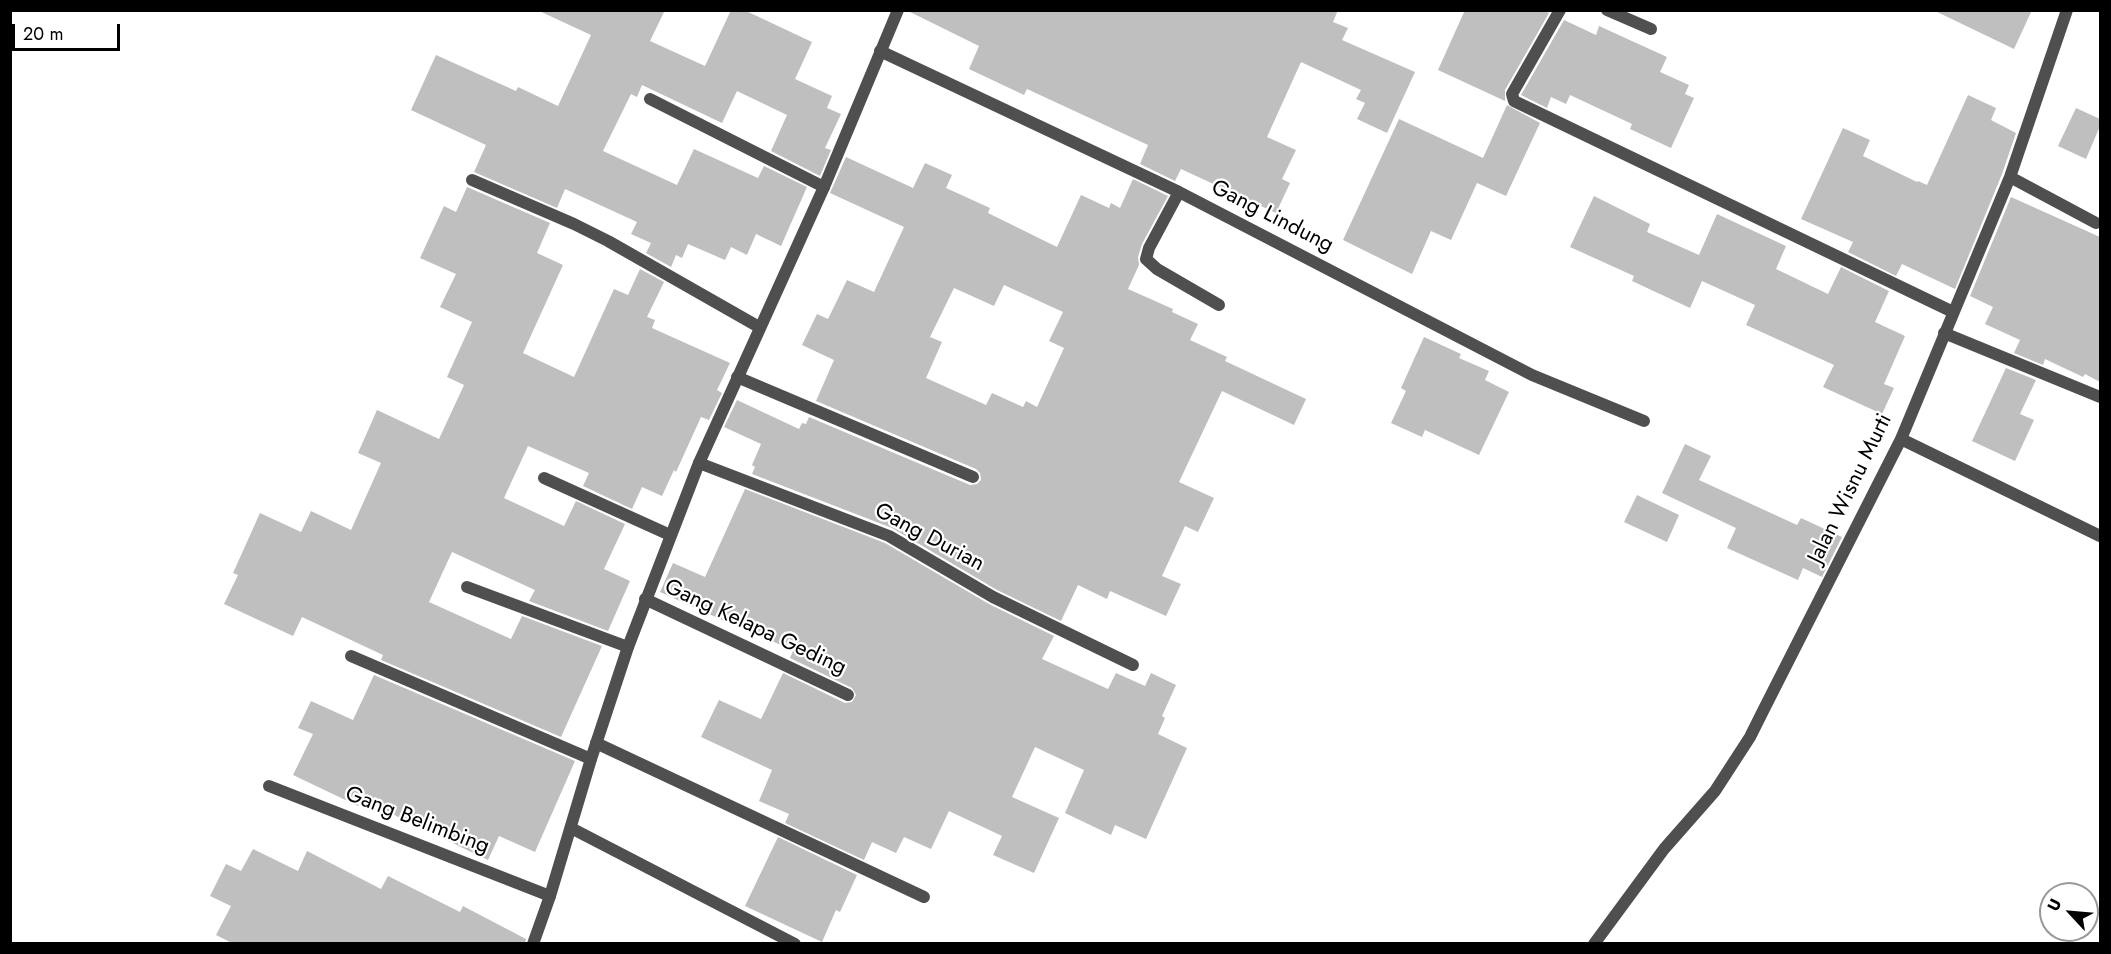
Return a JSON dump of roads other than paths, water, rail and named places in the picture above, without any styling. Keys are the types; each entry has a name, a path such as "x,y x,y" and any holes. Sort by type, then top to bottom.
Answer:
{"street":[{"path":"533,944 628,647 670,535 759,327 824,187 898,10"},
{"path":"1560,10 1512,94 1514,101 1953,312"},
{"path":"1607,10 1651,29"},
{"name":"Jalan Wisnu Murti","path":"1594,944 1664,849 1714,791 1750,737 1901,439 2010,177 2067,10"},
{"name":"Gang Lindung","path":"880,51 1179,192 1532,375 1644,421"},
{"path":"650,99 824,187"},
{"path":"2010,177 2096,223"},
{"path":"472,180 608,241 759,327"},
{"path":"1179,192 1146,257 1149,264 1219,305"},
{"path":"1944,333 2100,397"},
{"path":"737,377 973,477"},
{"path":"1901,439 2100,536"},
{"name":"Gang Durian","path":"699,463 889,536 993,597 1133,665"},
{"path":"544,478 670,535"},
{"path":"467,587 628,647"},
{"name":"Gang Kelapa Geding","path":"645,599 848,696"},
{"path":"351,656 591,759"},
{"path":"596,743 924,897"},
{"name":"Gang Belimbing","path":"269,786 550,896"},
{"path":"571,828 795,944"}]}
